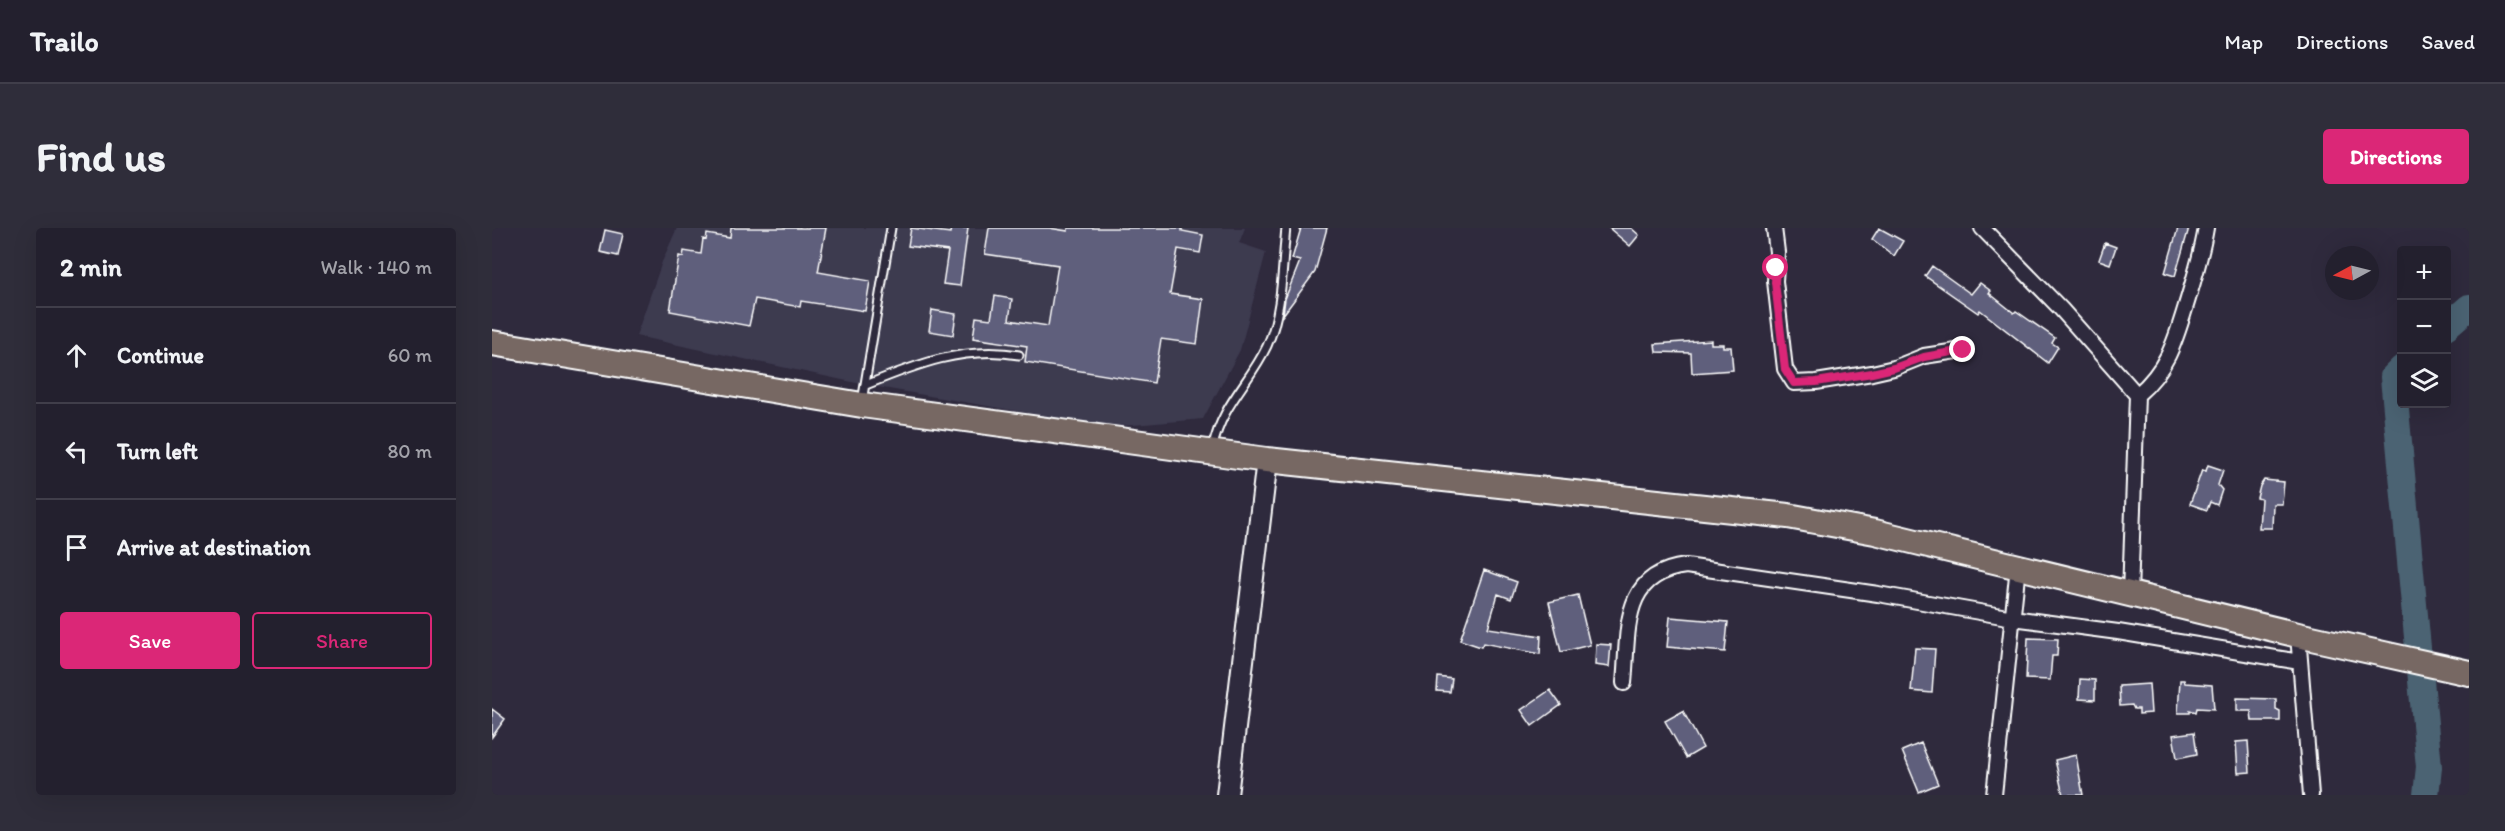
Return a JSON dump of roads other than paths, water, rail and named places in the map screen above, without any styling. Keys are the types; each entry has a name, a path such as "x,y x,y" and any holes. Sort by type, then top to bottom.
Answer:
{"highway":[{"path":"492,343 864,395 1211,453 1788,516 1875,532 2298,635 2459,671"}],"main road":[{"path":"1227,795 1267,460"}],"street":[{"path":"1774,228 1777,252 1775,282 1785,369 1794,383 1816,382 1872,373 1924,357 1963,350"},
{"path":"1982,228 2061,309 2137,395 2130,594"},
{"path":"2137,395 2151,383 2173,348 2202,252 2206,228"},
{"path":"1624,683 1632,605 1641,586 1651,576 1670,568 1686,566 1878,594 2013,618 2118,632 2300,662"},
{"path":"1994,795 2018,566"},
{"path":"2298,635 2311,795"}],"lane":[{"path":"864,395 891,228"},
{"path":"1211,453 1216,428 1267,346 1277,309 1286,228"},
{"path":"864,395 900,371 954,355 990,351 1019,355"}],"waterway":[{"path":"2451,323 2469,307"},
{"path":"2397,373 2393,377 2429,767 2426,795"}]}
